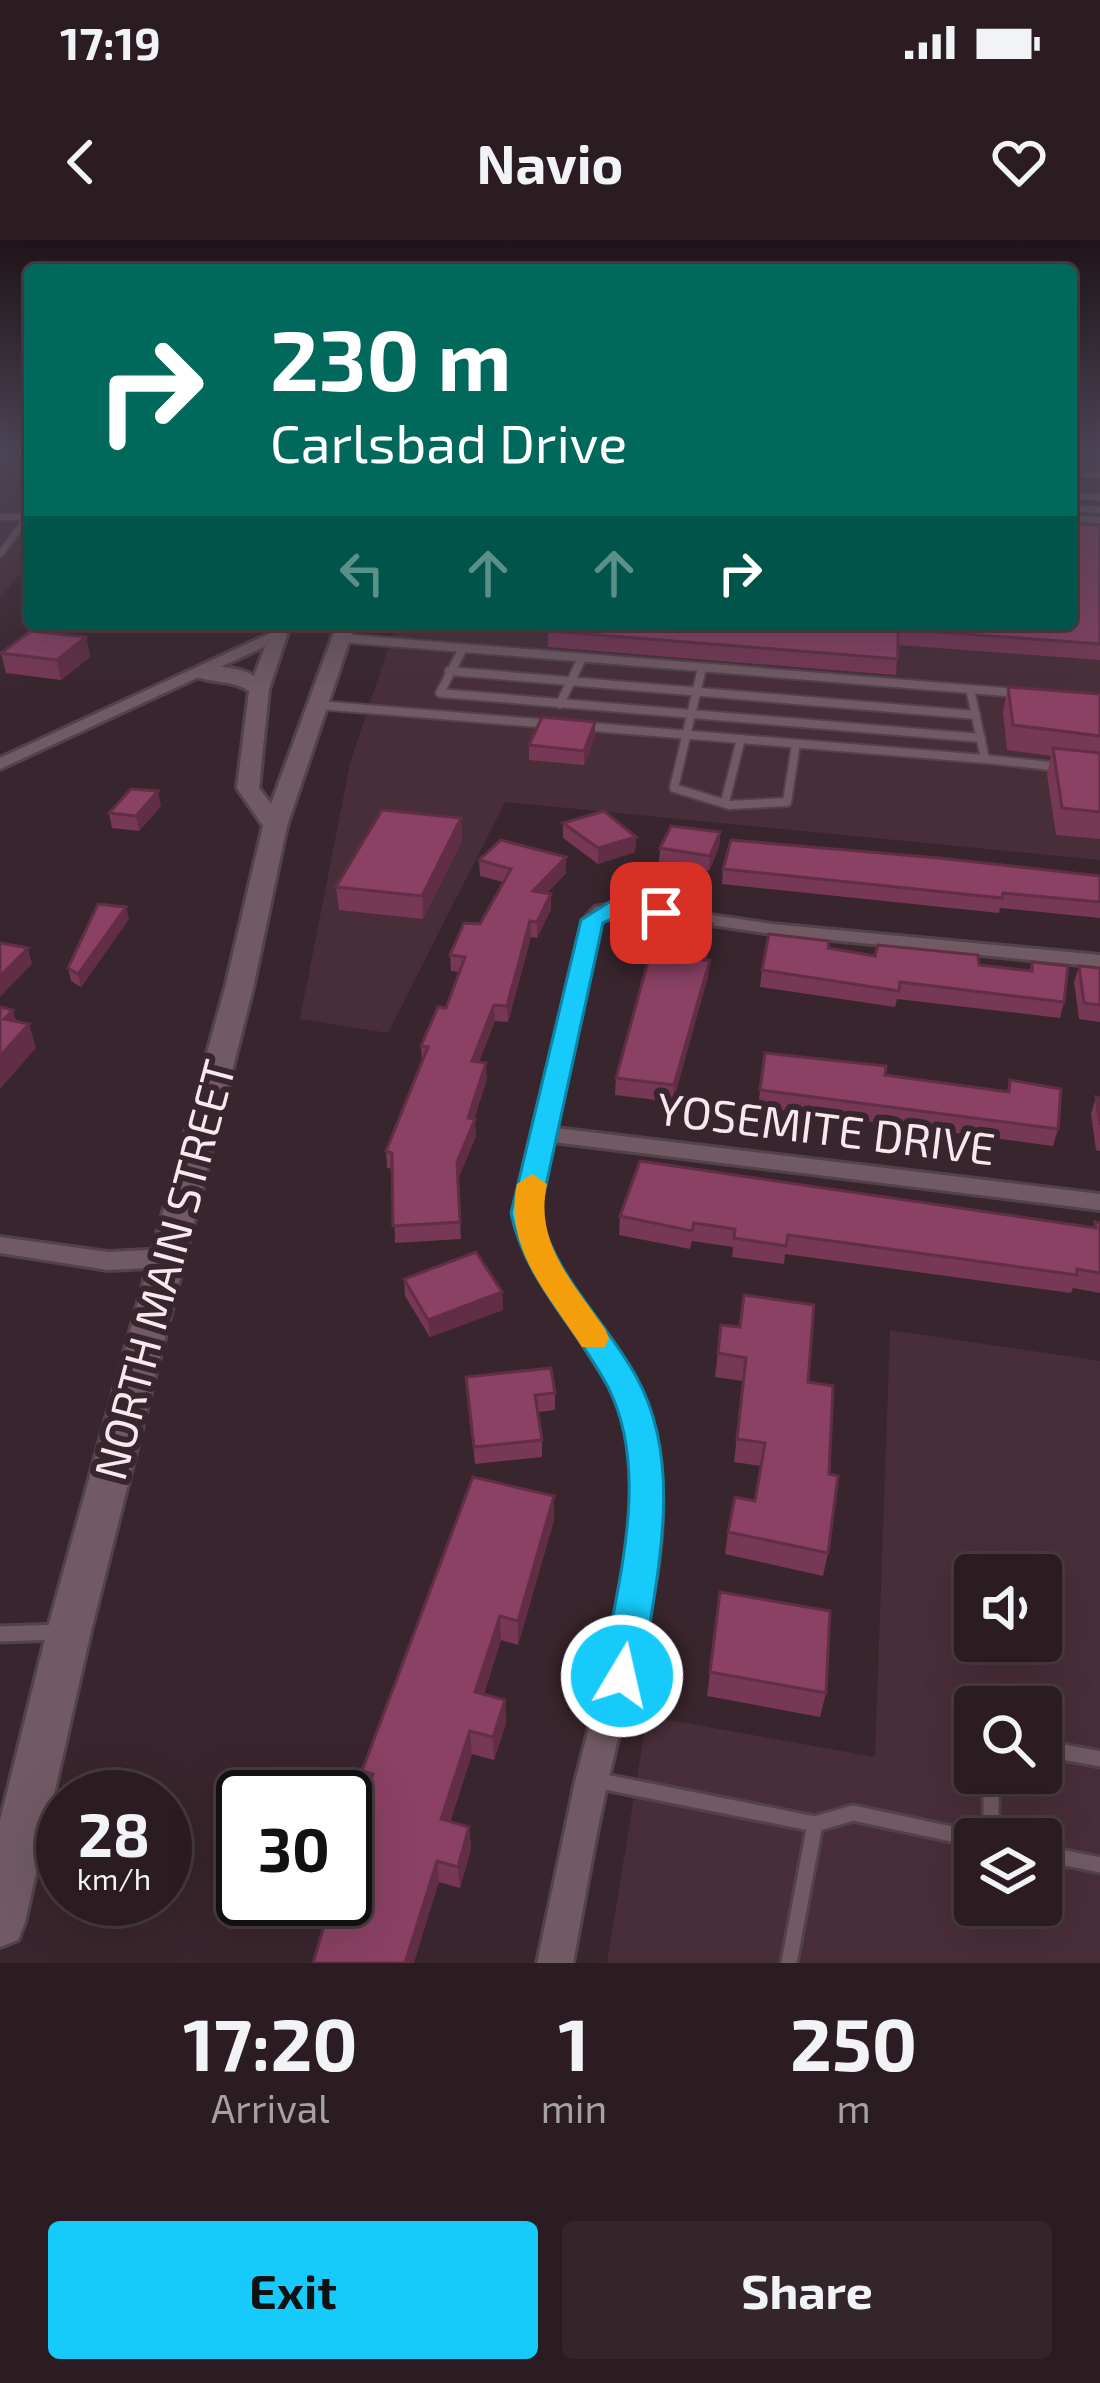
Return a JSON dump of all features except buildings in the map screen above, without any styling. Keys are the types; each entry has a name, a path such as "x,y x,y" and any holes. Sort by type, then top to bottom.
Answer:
{"main road":[{"path":"275,826 248,788 260,689 284,630"},
{"name":"NORTH MAIN STREET","path":"0,1922 12,1824 169,1258 275,826 343,631"},
{"path":"200,673 238,675 260,689"}],"street":[{"path":"0,764 284,630"},
{"path":"555,1963 592,1779 622,1676 646,1510 641,1430 623,1384 532,1245 526,1213 592,920 611,908 1100,961"},
{"name":"YOSEMITE DRIVE","path":"543,1134 1100,1202"},
{"path":"0,1245 108,1261 169,1258"}],"lane":[{"path":"343,631 463,648 1032,694"},
{"path":"463,648 440,693 980,738"},
{"path":"560,704 582,658"},
{"path":"702,668 674,788 686,797 725,802 787,802 796,744"},
{"path":"449,671 976,715"},
{"path":"970,689 985,759"},
{"path":"314,705 1077,768"},
{"path":"725,802 741,739"},
{"path":"0,1634 69,1631"},
{"path":"1062,1752 1100,1759"},
{"path":"592,1779 815,1824 853,1814 954,1835"},
{"path":"789,1963 815,1824"},
{"path":"1062,1857 1100,1865"}],"shaded area":[{"path":"0,530 24,530 24,569 0,598"},
{"path":"1077,530 1100,530 1100,860 505,802 388,1033 300,1019 350,763 394,630 1077,630"},
{"path":"890,1330 1100,1361 1100,1963 607,1963 647,1716 875,1757"}],"slow traffic":[{"path":"532,1184 526,1213 532,1245 593,1338"}],"route":[{"path":"622,1676 646,1510 641,1430 623,1384 532,1245 526,1213 592,920 611,908 661,913"}]}
